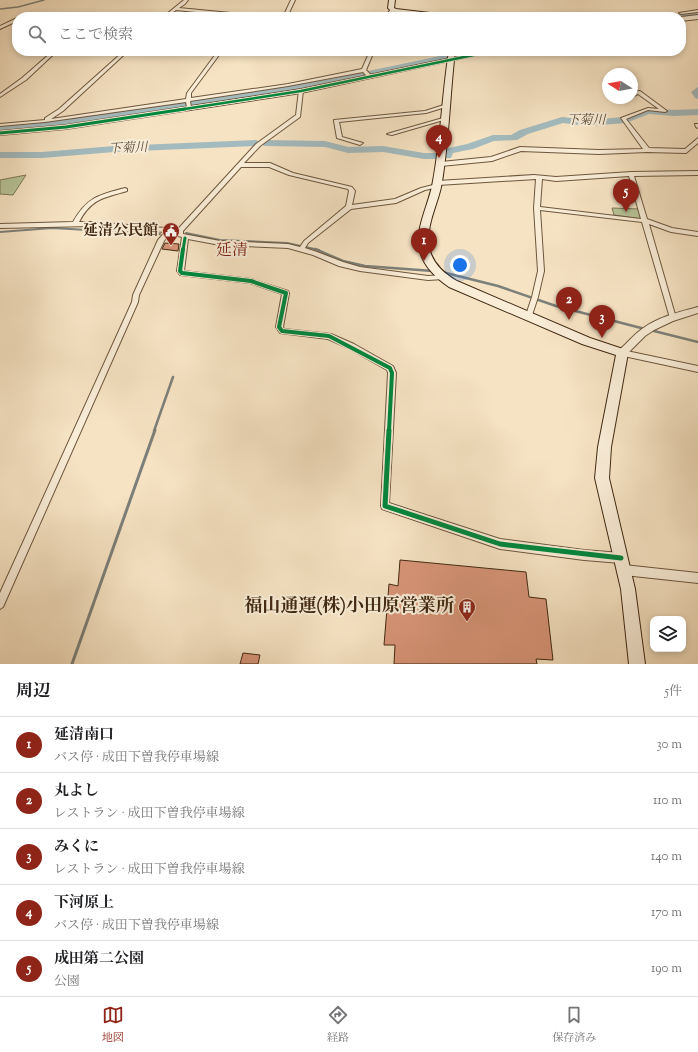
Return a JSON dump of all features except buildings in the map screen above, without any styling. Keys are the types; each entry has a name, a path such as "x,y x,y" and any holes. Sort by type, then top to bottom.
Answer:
{"main road":[{"path":"392,0 392,10 408,12"},
{"path":"451,56 441,164 423,246 429,262 434,269 442,277 454,284 586,341 622,353 619,380 602,459 602,478 623,564 633,622 637,664"}],"street":[{"path":"171,12 186,0"},
{"path":"287,12 293,0"},
{"path":"174,9 208,12"},
{"path":"686,15 698,11"},
{"path":"686,18 698,17"},
{"path":"1,28 12,22"},
{"path":"0,96 24,79 49,56"},
{"path":"45,121 60,110 120,56"},
{"path":"189,107 189,93 202,73 216,56"},
{"path":"365,71 370,56"},
{"path":"0,133 66,127 301,91 371,77 447,56"},
{"path":"0,125 45,121 188,100 294,84 365,71"},
{"path":"365,71 371,77"},
{"path":"301,91 298,116 258,145 206,201 183,234 180,271 182,273 251,281 286,293 278,327 282,331 329,336 351,346 390,368 392,373 385,506 500,544 584,555 698,578"},
{"path":"638,92 665,111 648,109 623,118 647,150"},
{"path":"360,143 340,138 336,121 426,112 447,105"},
{"path":"390,134 446,119"},
{"path":"441,164 492,159 520,149 598,152 647,150 686,151 698,140"},
{"path":"240,165 276,167 291,174 350,188 352,191 349,207"},
{"path":"303,247 349,207 396,201 418,191 437,185 539,177 556,179 631,174 698,173"},
{"path":"631,174 646,221 673,318"},
{"path":"529,316 535,299 541,271 537,208 539,177"},
{"path":"75,224 81,212 89,202 125,190"},
{"path":"537,208 646,221 671,230 698,234"},
{"path":"0,226 75,224 169,231 220,243 303,247 341,264 360,269 428,278 442,277"},
{"path":"0,604 135,302 136,295 161,240 169,231"},
{"path":"622,353 629,349 647,330 673,318 698,310"},
{"path":"622,353 698,369"}],"green space":[{"path":"26,175 13,195 0,194 0,180"},
{"path":"612,208 639,209 642,219 614,215"}],"waterway":[{"path":"0,9 18,7 44,0"},
{"path":"686,16 698,14"},
{"path":"0,129 34,127 330,82 452,56"},
{"name":"下菊川","path":"698,90 696,92 698,96"},
{"name":"下菊川","path":"626,120 648,111 674,113 698,112"},
{"name":"下菊川","path":"527,131 562,120 588,123 622,120"},
{"name":"下菊川","path":"447,156 448,151 469,147 493,138 513,138 524,132"},
{"name":"下菊川","path":"0,155 42,155 114,149 256,143"},
{"name":"下菊川","path":"265,143 325,144 348,150 383,149 424,156 436,156"},
{"path":"0,232 52,228 160,234"},
{"path":"186,233 220,240 287,243 316,249"},
{"path":"316,249 343,261 365,266 433,271"},
{"path":"442,272 498,286 556,306 645,329"},
{"path":"650,330 698,342"},
{"path":"154,431 173,377"},
{"path":"72,664 155,430"}],"cycle path":[{"path":"0,133 66,127 301,91 469,56"},
{"path":"185,238 180,271 182,273 251,281 286,293 279,327 282,331 329,336 351,346 390,368 392,373 385,506 500,544 584,555 621,558"}],"place":[{"name":"下河原上","path":"439,158"},
{"name":"成田第二公園","path":"626,212"},
{"name":"延清公民館","path":"171,246"},
{"name":"延清南口","path":"424,261"},
{"name":"丸よし","path":"569,320"},
{"name":"みくに","path":"602,338"},
{"name":"福山通運(株)小田原営業所","path":"467,622"}],"district":[{"name":"延清","path":"232,251"}]}
